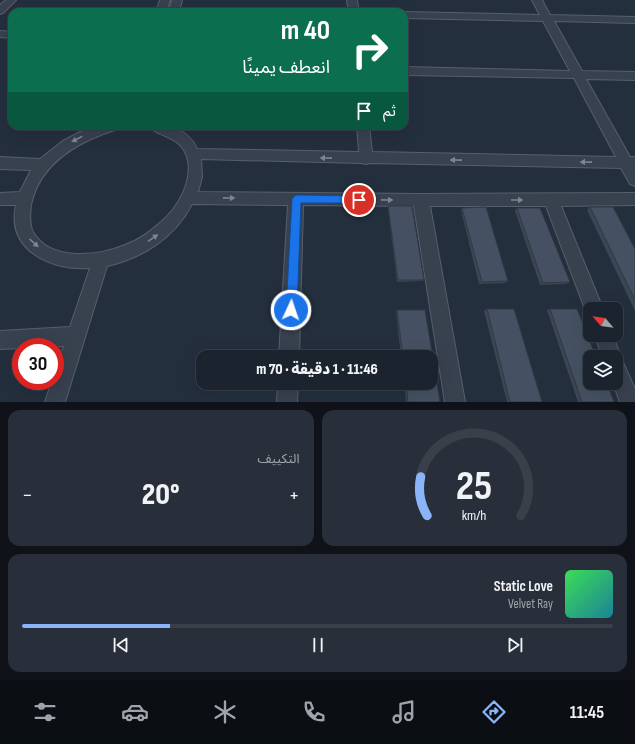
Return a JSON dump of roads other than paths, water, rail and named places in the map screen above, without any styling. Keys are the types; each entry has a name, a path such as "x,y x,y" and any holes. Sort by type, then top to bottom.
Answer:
{"street":[{"path":"0,11 11,0"},
{"path":"537,0 630,163 635,180"},
{"path":"408,15 635,20"},
{"path":"408,71 635,76"},
{"path":"102,130 79,138 60,150 43,165 31,181 24,198 22,220 29,239 46,254 71,262 101,260 130,252 156,237 176,218 190,198 197,174 193,154 181,138 167,130"},
{"path":"363,130 366,159"},
{"path":"193,154 366,159 630,163"},
{"path":"0,163 43,165"},
{"path":"0,199 24,198"},
{"path":"190,198 421,200 635,199"},
{"path":"289,350 296,199"},
{"path":"421,200 455,402"},
{"path":"551,200 591,302"},
{"path":"55,402 101,260"},
{"path":"0,340 76,336"},
{"path":"623,384 630,402"},
{"path":"287,402 288,390"}]}
